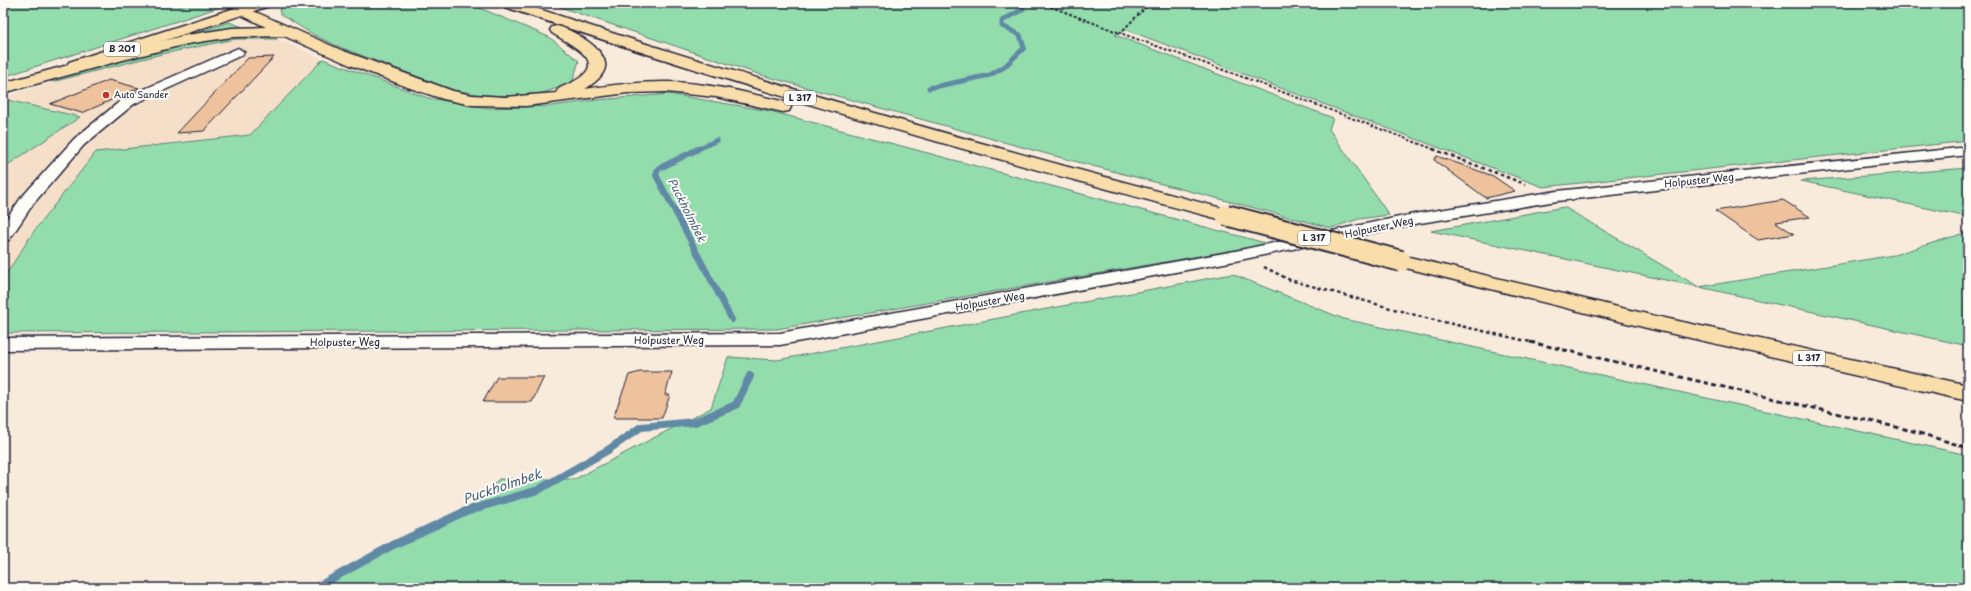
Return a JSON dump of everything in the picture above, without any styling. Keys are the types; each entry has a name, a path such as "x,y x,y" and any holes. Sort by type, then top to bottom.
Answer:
{"main road":[{"name":"B 201","path":"3,88 264,3"},
{"path":"510,4 587,48 596,58 598,67 595,75 565,92 521,102"},
{"name":"L 317","path":"510,4 687,64 913,131 1226,215 1651,322 1968,394"},
{"path":"242,10 360,64 438,93 483,101 521,102 649,86 674,87 716,92 862,126 913,131"},
{"path":"3,88 122,55 202,36 256,30 292,34"}],"street":[{"path":"3,236 27,201 79,142 129,101 238,52"},
{"name":"Holpuster Weg","path":"3,344 780,339 1228,258 1414,219 1557,196 1968,151"}],"path":[{"path":"1041,3 1240,76 1557,196"},
{"path":"1120,33 1150,3"},
{"path":"1261,266 1290,280 1426,318 1913,431 1968,448"}],"shaded area":[{"path":"235,39 277,39 323,59 250,135 96,152 34,231 3,279 3,168 80,117 3,98 52,82 162,54"}],"green space":[{"path":"3,3 233,3 3,77"},
{"path":"287,3 468,3 549,37 579,61 572,83 543,93 512,96 482,95 453,90 337,46 314,35 281,15 279,10"},
{"path":"548,3 1968,3 1968,141 1543,187 1127,30 1115,35 1333,118 1329,129 1389,215 1359,219 1331,228 1047,154 761,75"},
{"path":"229,22 246,28 186,36"},
{"path":"255,34 277,39 235,39 162,54 52,82 50,78 195,40"},
{"path":"323,59 428,98 489,108 551,106 596,100 669,94 770,111 1269,244 777,329 3,333 3,279 34,231 96,152 250,135"},
{"path":"3,99 80,117 3,168"},
{"path":"1968,168 1968,217 1801,181"},
{"path":"1564,207 1699,287 1431,231"},
{"path":"1968,232 1968,346 1699,287 1894,255"},
{"path":"1232,274 1344,319 1968,455 1968,588 315,588 393,545 466,511 499,479 575,479 711,408 728,357 777,360"}],"building":[{"path":"274,57 204,131 177,133 248,58"},
{"path":"109,80 139,88 82,113 50,104"},
{"path":"1437,156 1493,176 1515,191 1486,198 1434,160"},
{"path":"1783,200 1810,217 1776,222 1794,234 1758,240 1715,211"},
{"path":"640,372 672,372 665,395 670,395 662,418 613,418 629,375"},
{"path":"497,377 544,377 532,402 483,402"}],"waterway":[{"name":"Puckholmbek","path":"929,88 990,75 1004,67 1024,48 1020,35 1002,26 1002,21 1023,9"},
{"name":"Puckholmbek","path":"696,150 717,140"},
{"name":"Puckholmbek","path":"696,150 658,169 656,175 732,320"},
{"name":"Puckholmbek","path":"315,588 393,545 466,511 538,490 608,450 641,427 695,422 736,405 750,376"}],"place":[{"name":"Auto Sander","path":"106,95"}]}
